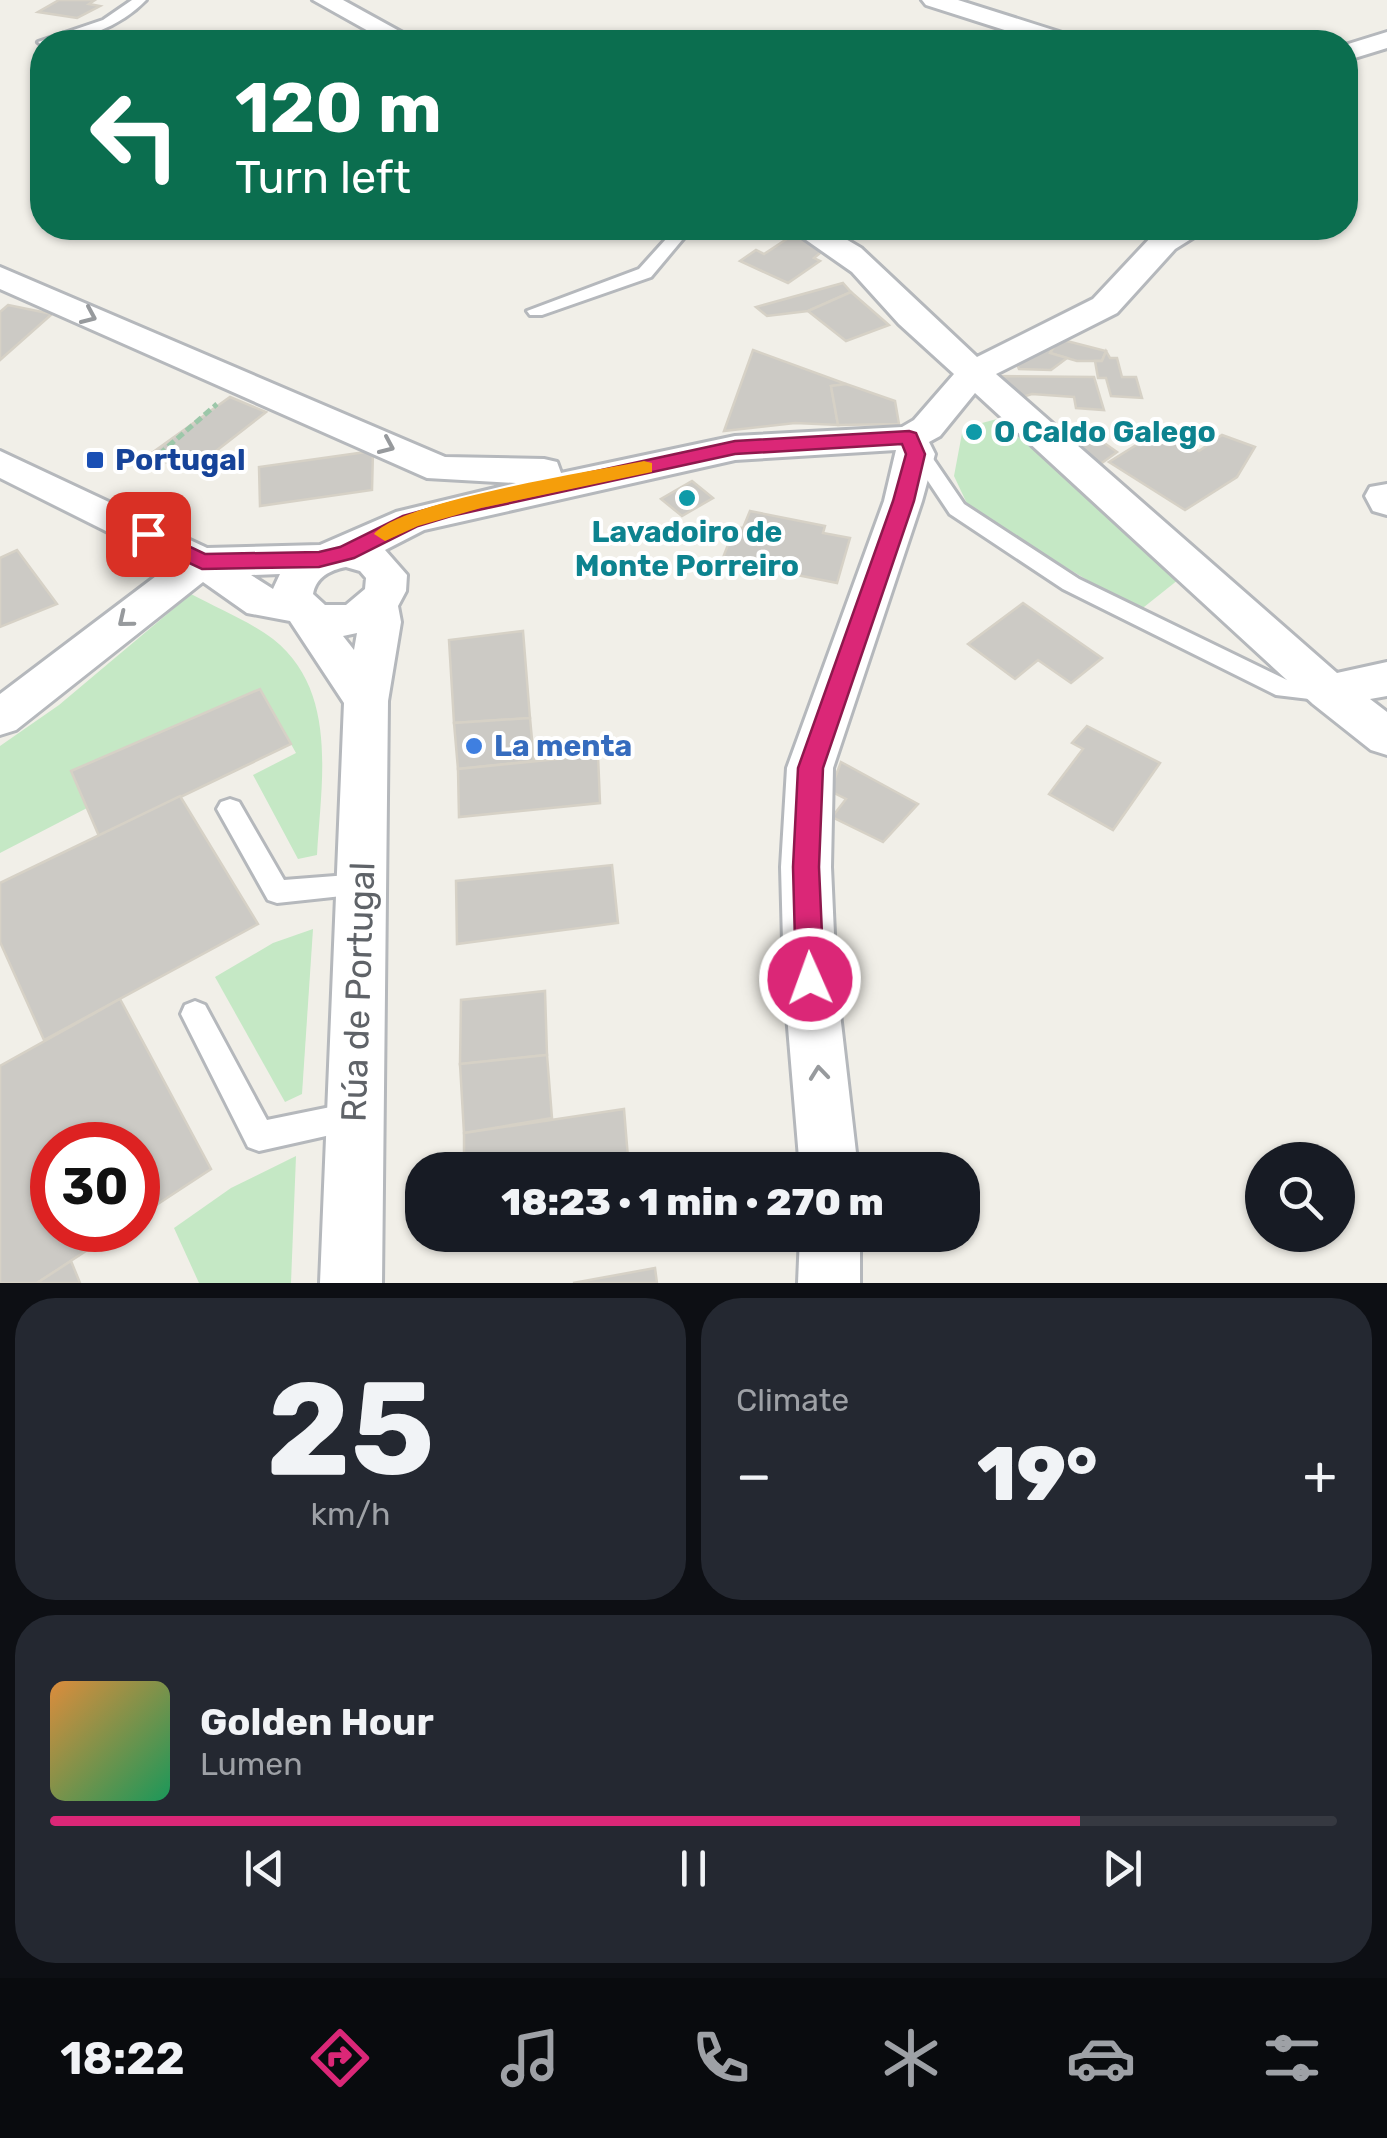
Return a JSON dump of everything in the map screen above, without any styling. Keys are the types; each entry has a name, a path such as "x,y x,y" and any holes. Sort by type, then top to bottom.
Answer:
{"street":[{"path":"326,0 383,30"},
{"path":"934,0 1028,30"},
{"path":"1358,49 1387,40"},
{"path":"831,240 884,281 911,317 1329,692 1387,736"},
{"path":"366,700 307,613 292,599 299,574 410,521 450,510 735,448 909,438 927,428 974,372 1105,306 1167,240"},
{"path":"0,277 440,469 580,472 598,479"},
{"path":"827,1152 810,979 806,867 810,768 903,501 916,454 909,438"},
{"path":"0,462 202,562 262,602 345,621 383,593 450,510"},
{"path":"0,718 202,562 368,556 383,565 383,593"},
{"name":"Rúa de Portugal","path":"350,1283 366,700 383,593"},
{"path":"1329,692 1387,679"},
{"path":"829,1283 830,1252"}],"lane":[{"path":"92,30 114,20 140,0"},
{"path":"536,311 645,273 674,240"},
{"path":"909,438 957,509 1071,584 1284,689 1329,692"},
{"path":"230,809 277,892 361,884"},
{"path":"195,1014 259,1136 355,1116"}],"path":[{"path":"141,470 224,398 237,380"}],"green space":[{"path":"997,419 1188,572 1139,611 970,510 954,476 963,428"},
{"path":"191,594 273,639 294,660 308,684 321,739 317,855 298,859 253,775 296,753 260,689 72,771 87,808 0,853 0,746 59,705"},
{"path":"313,929 302,1094 285,1102 215,977 273,943"},
{"path":"296,1156 291,1283 199,1283 174,1228 231,1188"}],"building":[{"path":"59,0 95,0 89,4 100,6 77,18 38,12"},
{"path":"785,240 804,240 825,249 814,258 820,261 788,283 740,261 756,250 764,254"},
{"path":"843,283 851,292 808,311 767,316 756,307"},
{"path":"851,292 889,325 846,341 808,311"},
{"path":"8,305 52,314 0,360 0,312"},
{"path":"1059,339 1106,351 1102,361 1077,361 1050,353"},
{"path":"1054,345 1050,353 1067,358 1051,370 1019,369 1015,360"},
{"path":"753,350 846,384 831,386 838,425 795,423 724,431"},
{"path":"1106,351 1110,358 1117,358 1122,377 1136,377 1142,398 1111,396 1106,378 1098,378 1095,361 1102,361"},
{"path":"996,376 1094,377 1104,410 1076,408 1074,397 1032,394 1016,399"},
{"path":"846,384 895,401 899,424 838,425 831,386"},
{"path":"230,397 266,412 189,472 149,455"},
{"path":"1162,429 1199,451 1222,435 1255,447 1237,477 1185,510 1109,462"},
{"path":"1097,438 1117,452 1095,468 1072,451"},
{"path":"373,451 372,490 260,506 259,467"},
{"name":"Lavadoiro de Monte Porreiro","path":"692,481 713,498 682,516 661,499"},
{"path":"750,511 825,526 823,533 850,538 837,583 722,560 735,527 743,528"},
{"path":"17,550 57,604 0,627 0,558"},
{"path":"1023,603 1102,658 1071,683 1038,660 1015,679 968,644"},
{"path":"523,631 530,718 454,723 449,640"},
{"path":"260,689 291,744 99,836 71,771"},
{"path":"530,718 534,761 458,769 454,723"},
{"path":"1087,726 1160,763 1113,830 1049,794 1083,749 1072,743"},
{"path":"598,755 600,803 459,817 458,769"},
{"path":"841,762 918,804 883,842 832,817 846,799 830,791"},
{"path":"180,796 258,924 44,1040 0,942 0,883"},
{"path":"612,865 618,923 457,944 456,881"},
{"path":"545,991 547,1055 460,1064 461,1000"},
{"path":"120,999 211,1169 160,1203 160,1122 30,1122 30,1252 84,1252 37,1283 0,1283 0,1066"},
{"path":"547,1055 552,1118 464,1133 460,1064"},
{"path":"624,1109 628,1152 464,1152 464,1133"},
{"path":"71,1261 80,1283 37,1283"},
{"path":"655,1268 657,1283 573,1283"}],"slow traffic":[{"path":"385,534 410,521 481,502 644,468"}],"place":[{"name":"O Caldo Galego","path":"974,432"},
{"name":"Portugal","path":"95,460"},
{"name":"Lavadoiro de Monte Porreiro","path":"687,498"},
{"name":"La menta","path":"474,746"}],"route":[{"path":"148,534 202,562 319,560 346,553 410,521 657,464 735,448 792,442 909,438 916,454 903,501 810,768 806,867 810,979"}]}
